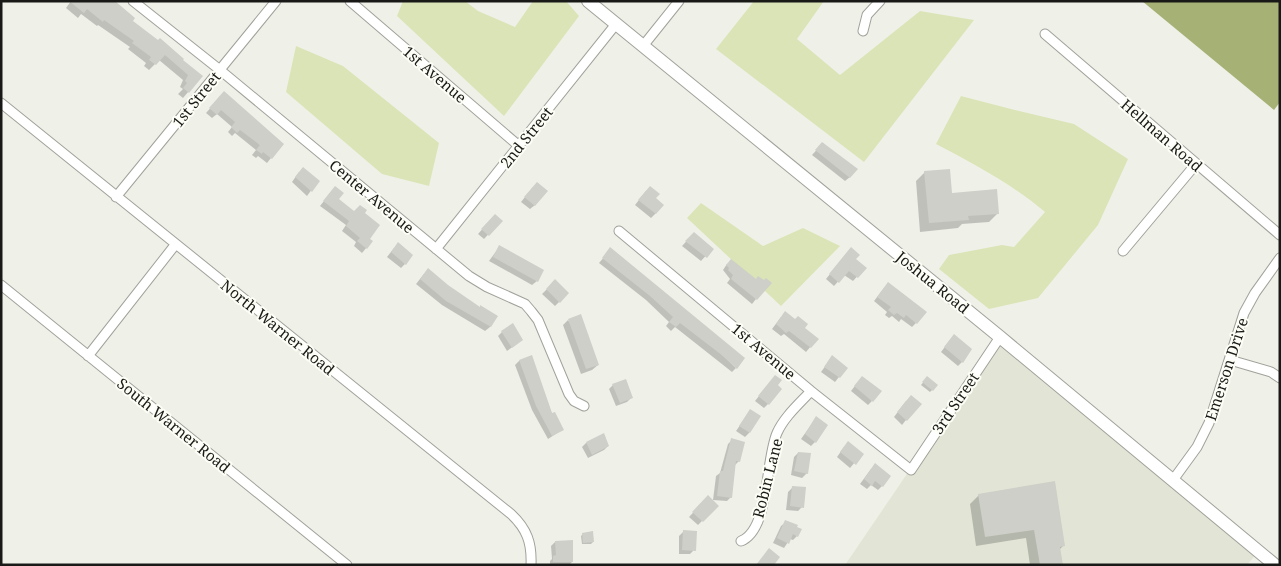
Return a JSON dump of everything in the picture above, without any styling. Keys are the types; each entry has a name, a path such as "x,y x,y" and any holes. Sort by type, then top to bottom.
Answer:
{"main road":[{"name":"Joshua Road","path":"588,1 1000,336 1276,565"}],"street":[{"name":"Center Avenue","path":"133,1 478,282 525,304 538,320 569,394 574,401 584,406"},
{"name":"1st Street","path":"116,197 276,1"},
{"name":"1st Avenue","path":"350,1 519,146"},
{"path":"643,46 679,1"},
{"path":"863,31 867,16 880,1"},
{"name":"2nd Street","path":"436,249 616,24"},
{"name":"Hellman Road","path":"1045,34 1280,235"},
{"name":"North Warner Road","path":"1,103 519,522 523,526 529,542 531,565"},
{"path":"1123,252 1196,164"},
{"name":"1st Avenue","path":"619,231 911,470"},
{"path":"88,356 175,245"},
{"name":"Emerson Drive","path":"1173,480 1204,436 1244,313 1255,293 1280,258"},
{"name":"South Warner Road","path":"1,285 347,565"},
{"name":"3rd Street","path":"911,470 1000,336"},
{"path":"1230,360 1271,372 1280,378"},
{"name":"Robin Lane","path":"741,541 752,533 759,515 766,491 770,455 776,435 781,426 811,390"}],"shaded area":[{"path":"403,1 465,1 478,11 515,27 533,1 566,1 579,16 504,116 397,16"},
{"path":"754,1 824,1 797,39 840,75 920,11 974,20 864,162 716,49"},
{"path":"1142,1 1280,1 1280,102 1274,110"},
{"path":"296,46 343,66 439,143 429,186 382,174 286,92"},
{"path":"961,96 1074,124 1128,159 1098,225 1038,298 989,309 939,269 949,255 1002,245 1014,247 1045,212 1006,183 936,144"},
{"path":"701,203 763,246 803,228 840,246 781,306 687,218"},
{"path":"1000,337 1259,551 1247,565 845,565"}],"building":[{"path":"69,1 115,1 135,18 133,21 158,40 160,38 203,76 189,93 183,88 187,83 185,81 188,75 165,55 156,65 149,60 151,57 132,43 134,41 104,20 103,22 87,9 84,13"},
{"path":"224,91 284,144 272,159 263,152 262,154 256,150 260,145 240,130 237,133 231,127 235,122 221,110 217,115 209,108"},
{"path":"822,142 858,169 850,178 815,150"},
{"path":"303,167 320,181 312,192 295,177"},
{"path":"950,169 952,193 997,189 999,214 968,216 969,220 929,223 924,171"},
{"path":"537,182 548,191 535,206 524,197"},
{"path":"335,186 344,193 339,199 354,211 360,205 367,210 365,213 380,225 370,239 373,241 367,249 357,241 360,238 346,226 349,221 323,201"},
{"path":"650,186 660,194 656,198 664,205 656,214 638,200"},
{"path":"495,214 503,221 489,236 481,229"},
{"path":"694,232 714,249 707,258 685,241"},
{"path":"398,242 413,255 406,265 391,252"},
{"path":"499,245 544,270 538,282 493,257"},
{"path":"610,247 745,358 737,369 680,323 676,327 669,322 673,317 602,258"},
{"path":"851,247 860,255 856,259 867,268 858,278 849,271 839,283 829,274"},
{"path":"731,259 756,279 758,276 764,280 766,278 772,283 757,300 731,279 733,275 726,265"},
{"path":"428,268 448,285 480,307 480,305 498,316 491,327 446,301 420,279"},
{"path":"555,279 569,293 560,303 546,289"},
{"path":"888,282 927,312 917,324 906,315 904,318 897,313 894,315 888,310 891,307 877,297"},
{"path":"785,311 795,319 798,316 808,324 805,328 819,339 811,348 789,331 786,333 776,324"},
{"path":"581,314 599,365 586,369 568,319"},
{"path":"513,323 523,340 512,348 501,331"},
{"path":"954,334 972,349 963,363 944,347"},
{"path":"532,355 552,413 555,412 564,430 552,436 536,406 519,360"},
{"path":"832,355 848,368 840,378 824,367"},
{"path":"775,375 782,380 778,385 782,389 769,405 758,396"},
{"path":"862,376 882,391 873,402 854,386"},
{"path":"927,376 938,385 933,391 922,382"},
{"path":"626,379 633,398 620,403 612,384"},
{"path":"911,395 922,404 907,421 897,412"},
{"path":"750,409 761,416 750,433 739,426"},
{"path":"816,416 828,425 816,443 805,434"},
{"path":"604,433 609,446 592,455 586,442"},
{"path":"731,438 745,442 740,462 736,461 732,498 717,496 720,471 723,471"},
{"path":"848,441 864,454 856,465 840,452"},
{"path":"798,452 811,453 808,474 794,471"},
{"path":"875,463 891,476 883,487 875,481 872,486 864,479"},
{"path":"1055,481 1065,546 1060,547 1063,565 1040,565 1034,530 985,537 978,494"},
{"path":"792,486 806,487 804,508 790,506"},
{"path":"708,495 719,506 703,522 692,512"},
{"path":"785,520 798,525 797,527 802,529 798,537 793,534 789,544 777,538"},
{"path":"683,530 697,531 696,551 682,550"},
{"path":"593,531 594,542 583,543 582,533"},
{"path":"573,540 573,562 553,562 553,556 556,555 555,541"},
{"path":"769,548 780,557 774,565 756,565"}]}
